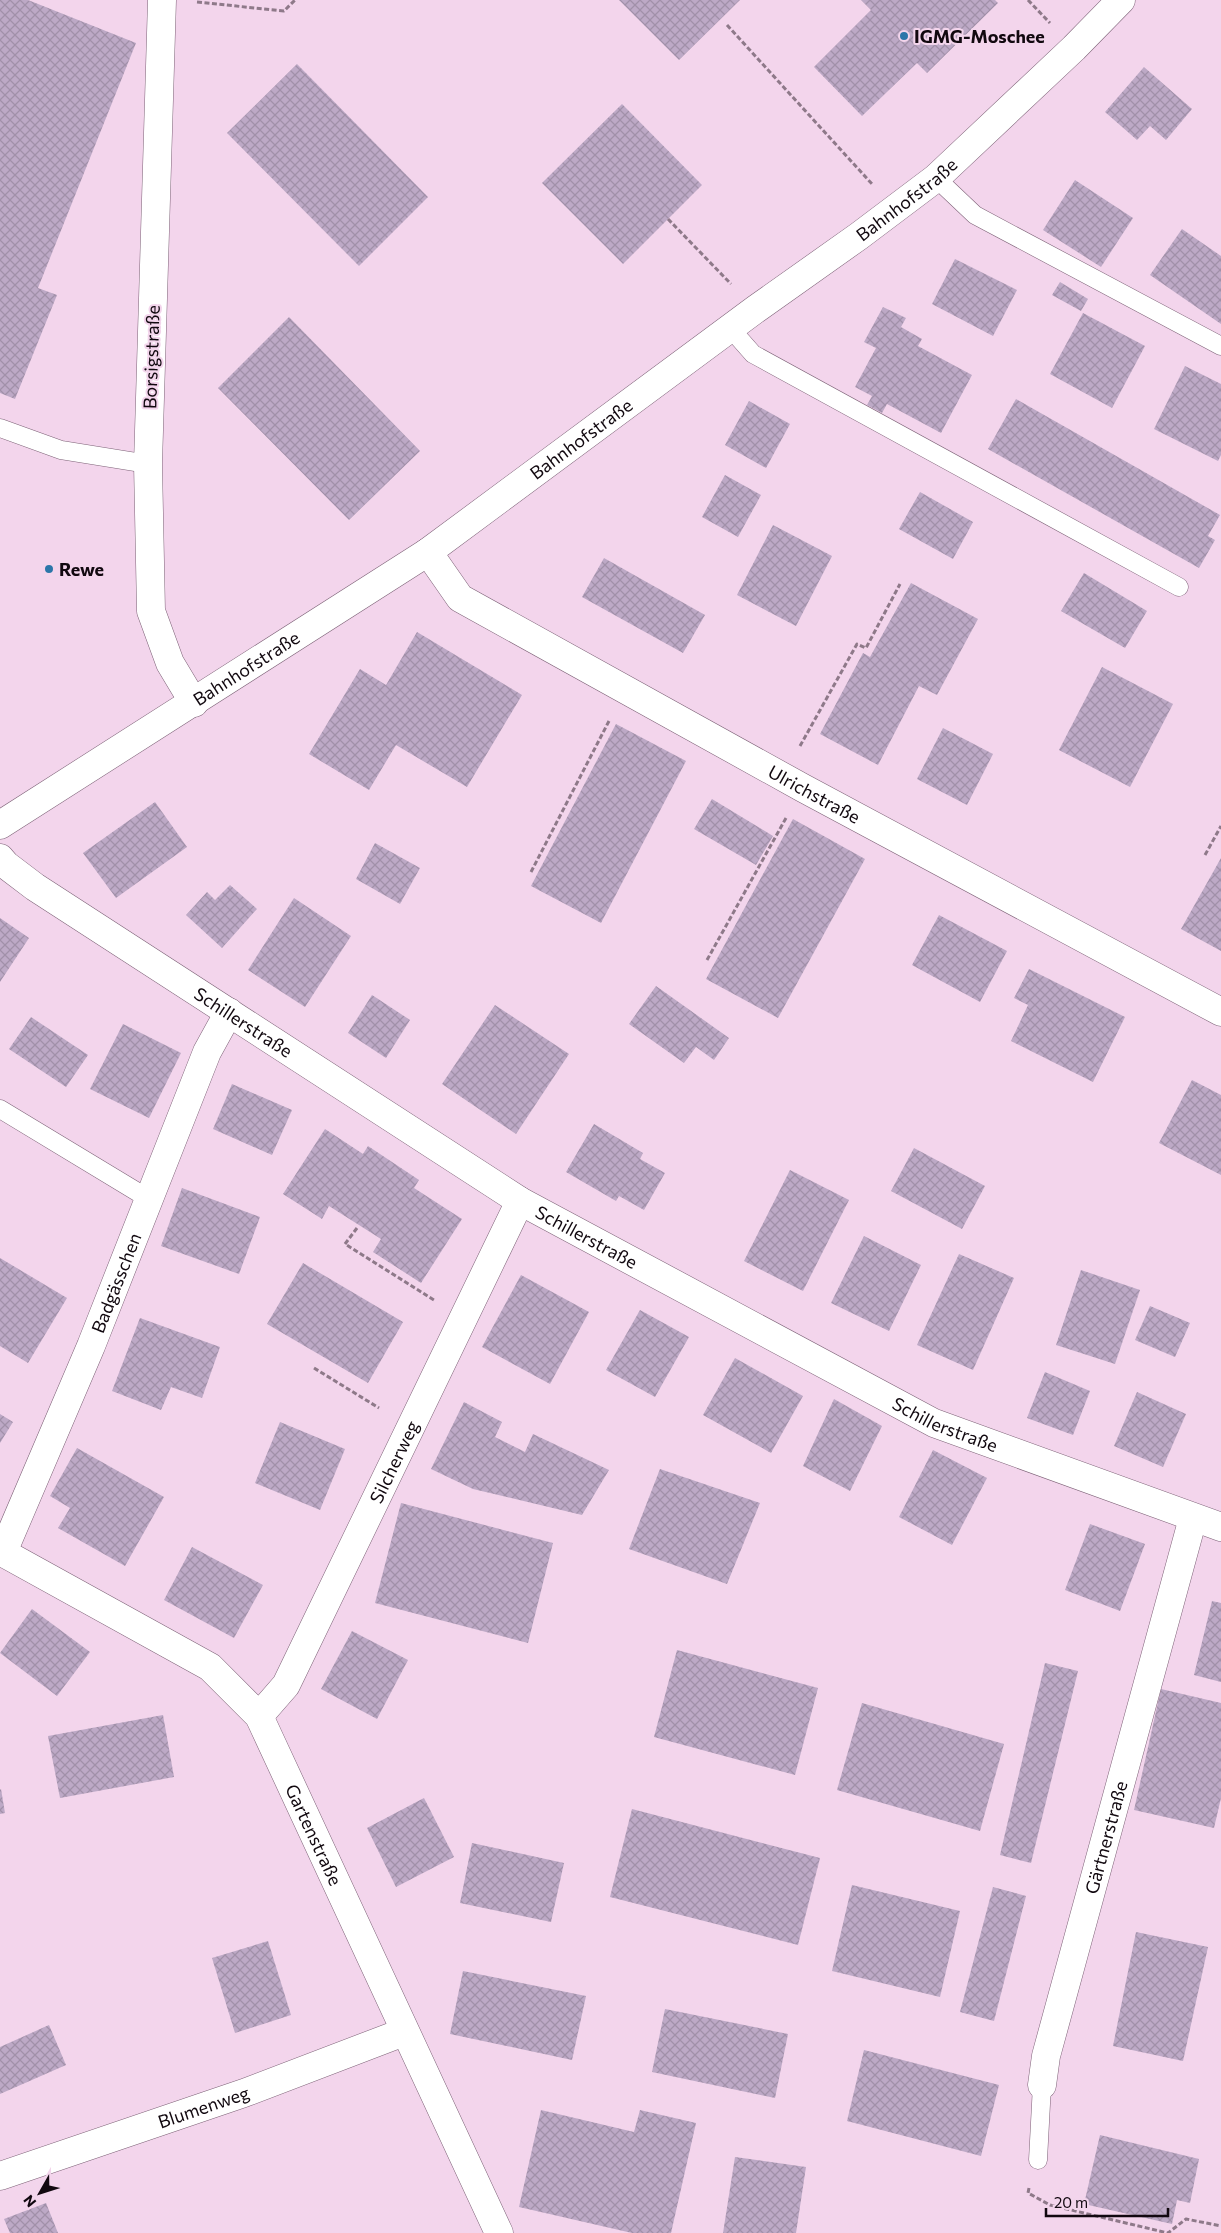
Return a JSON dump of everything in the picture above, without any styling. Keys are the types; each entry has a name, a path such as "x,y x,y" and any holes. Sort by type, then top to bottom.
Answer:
{"street":[{"name":"Borsigstraße","path":"175,0 148,464 151,611 170,663 194,703"},
{"name":"Bahnhofstraße","path":"0,824 194,703 428,552 756,309 895,209 936,178 1074,48 1120,0"},
{"name":"Ulrichstraße","path":"428,552 460,598 793,782 1221,1012"},
{"name":"Schillerstraße","path":"0,858 6,865 35,887 520,1201 934,1423 1221,1527"},
{"name":"Badgässchen","path":"2,1552 91,1346 206,1052 229,1012"},
{"name":"Silcherweg","path":"258,1716 286,1685 520,1201"},
{"name":"Gärtnerstraße","path":"1042,2085 1046,2056 1193,1518"},
{"name":"Gartenstraße","path":"2,1552 210,1667 258,1716 499,2233"},
{"name":"Blumenweg","path":"0,2176 244,2093 404,2032"}],"lane":[{"path":"936,178 975,215 1221,346"},
{"path":"731,329 753,354 1179,587"},
{"path":"0,428 61,450 148,464"},
{"path":"0,1109 149,1199"},
{"name":"Gärtnerstraße","path":"1038,2160 1042,2085"}],"path":[{"path":"175,0 284,10 295,0"},
{"path":"727,25 895,209"},
{"path":"668,219 756,309"},
{"path":"708,960 857,644 866,648 900,584"},
{"path":"531,872 626,689"},
{"path":"1205,855 1221,826"},
{"path":"357,1228 345,1244 464,1318"},
{"path":"314,1368 411,1428"},
{"path":"1038,2160 1028,2193 1050,2205 1168,2233 1186,2219 1221,2226"}],"building":[{"path":"0,0 28,0 136,43 38,288 57,295 15,399 0,393"},
{"path":"619,0 740,0 679,60"},
{"name":"IGMG-Moschee","path":"861,0 995,0 998,3 927,73 917,63 862,116 814,67 871,10"},
{"path":"297,64 428,197 359,266 227,133"},
{"path":"1144,67 1192,109 1166,140 1150,126 1137,140 1105,112"},
{"path":"622,104 702,185 623,264 542,183"},
{"path":"1075,180 1133,218 1101,267 1043,230"},
{"path":"1182,229 1221,256 1221,324 1150,275"},
{"path":"955,259 1017,290 993,336 932,304"},
{"path":"1060,282 1088,299 1081,311 1052,295"},
{"path":"883,307 906,318 901,327 922,339 918,346 972,375 941,433 887,404 882,413 867,405 872,396 855,387 876,348 864,342"},
{"path":"1083,313 1145,346 1112,408 1050,374"},
{"path":"289,317 420,451 349,520 218,388"},
{"path":"1185,366 1221,384 1221,455 1218,461 1154,429"},
{"path":"1016,399 1220,515 1208,536 1215,540 1199,568 988,449"},
{"path":"749,401 790,424 766,468 725,445"},
{"path":"725,475 761,495 738,537 702,517"},
{"path":"920,492 973,522 953,559 899,529"},
{"path":"773,525 832,556 796,626 737,595"},
{"path":"604,558 705,615 683,653 582,597"},
{"path":"1084,573 1147,611 1125,648 1061,611"},
{"path":"911,583 978,619 937,695 919,686 878,765 820,734 863,653 870,657"},
{"path":"417,632 522,695 467,787 396,745 369,790 309,754 360,669 386,685"},
{"path":"1102,667 1173,704 1130,787 1059,750"},
{"path":"616,724 686,761 601,923 531,886"},
{"path":"943,728 993,754 967,805 917,779"},
{"path":"712,799 773,836 756,865 694,829"},
{"path":"155,802 187,847 116,898 83,853"},
{"path":"793,819 865,859 778,1018 706,979"},
{"path":"375,843 420,868 400,904 356,879"},
{"path":"1221,858 1221,951 1181,929"},
{"path":"230,885 257,909 222,948 186,915 207,892 215,900"},
{"path":"294,898 351,936 305,1007 248,970"},
{"path":"939,915 1007,951 980,1002 912,965"},
{"path":"0,918 29,938 0,982"},
{"path":"1029,969 1125,1017 1093,1082 1011,1041 1028,1005 1014,998"},
{"path":"656,986 729,1038 714,1060 696,1047 684,1063 629,1024"},
{"path":"372,995 410,1020 386,1058 348,1033"},
{"path":"495,1005 569,1054 516,1134 442,1084"},
{"path":"31,1017 88,1055 66,1087 9,1049"},
{"path":"123,1024 181,1053 149,1118 90,1089"},
{"path":"1192,1080 1221,1095 1221,1175 1159,1143"},
{"path":"232,1084 292,1110 272,1155 213,1129"},
{"path":"594,1124 643,1153 640,1159 665,1173 644,1210 619,1196 616,1201 566,1172"},
{"path":"325,1129 363,1154 368,1146 419,1180 414,1188 462,1219 421,1283 373,1252 381,1239 329,1206 322,1219 283,1194"},
{"path":"914,1148 985,1186 962,1229 891,1191"},
{"path":"790,1170 849,1200 803,1291 744,1261"},
{"path":"182,1188 260,1217 239,1274 161,1246"},
{"path":"864,1236 921,1265 889,1331 831,1303"},
{"path":"959,1254 1014,1278 973,1370 917,1345"},
{"path":"0,1258 67,1298 28,1363 0,1346"},
{"path":"303,1263 403,1322 368,1383 267,1324"},
{"path":"1081,1270 1140,1290 1115,1364 1056,1345"},
{"path":"521,1275 589,1312 550,1384 482,1347"},
{"path":"1150,1306 1190,1323 1175,1357 1135,1340"},
{"path":"640,1310 689,1337 655,1397 606,1370"},
{"path":"140,1318 220,1347 202,1398 171,1387 161,1410 112,1391"},
{"path":"735,1358 803,1396 771,1453 703,1415"},
{"path":"1045,1372 1090,1391 1073,1435 1027,1418"},
{"path":"1137,1392 1186,1414 1163,1467 1114,1446"},
{"path":"834,1399 882,1426 850,1491 803,1466"},
{"path":"464,1402 502,1422 495,1437 525,1452 533,1434 609,1470 582,1515 473,1489 431,1469"},
{"path":"0,1414 13,1422 0,1443"},
{"path":"280,1422 345,1449 320,1510 255,1483"},
{"path":"77,1448 164,1497 125,1566 58,1528 70,1508 50,1496"},
{"path":"933,1450 987,1478 952,1545 899,1517"},
{"path":"660,1469 760,1503 727,1584 629,1549"},
{"path":"401,1503 553,1543 528,1643 375,1603"},
{"path":"1090,1524 1145,1544 1120,1611 1065,1590"},
{"path":"192,1547 263,1585 234,1638 164,1600"},
{"path":"1212,1601 1221,1603 1221,1682 1194,1675"},
{"path":"32,1609 90,1652 57,1696 0,1653"},
{"path":"352,1631 408,1660 377,1719 321,1689"},
{"path":"677,1650 818,1688 795,1775 654,1737"},
{"path":"1045,1663 1078,1671 1031,1863 1000,1855"},
{"path":"1161,1689 1221,1703 1221,1798 1214,1828 1134,1810"},
{"path":"862,1703 1004,1744 980,1831 837,1790"},
{"path":"163,1715 174,1777 60,1798 48,1736"},
{"path":"0,1790 5,1813 0,1814"},
{"path":"424,1798 454,1857 396,1887 367,1828"},
{"path":"632,1809 820,1858 798,1945 610,1897"},
{"path":"472,1843 564,1863 551,1922 460,1903"},
{"path":"852,1885 960,1911 940,1997 832,1971"},
{"path":"993,1887 1026,1896 994,2021 960,2012"},
{"path":"1136,1932 1208,1947 1183,2061 1113,2046"},
{"path":"268,1941 291,2015 235,2033 212,1958"},
{"path":"463,1971 586,1996 572,2060 450,2034"},
{"path":"665,2009 788,2034 775,2098 652,2072"},
{"path":"49,2025 66,2065 0,2094 0,2047"},
{"path":"864,2050 999,2085 981,2156 847,2121"},
{"path":"541,2110 634,2132 640,2110 696,2123 671,2233 632,2233 519,2207"},
{"path":"1100,2135 1199,2159 1190,2203 1177,2200 1172,2224 1084,2204"},
{"path":"735,2157 806,2167 796,2233 723,2233"},
{"path":"46,2203 58,2233 10,2233 4,2219"}],"place":[{"name":"IGMG-Moschee","path":"904,36"},
{"name":"Rewe","path":"49,569"}]}
